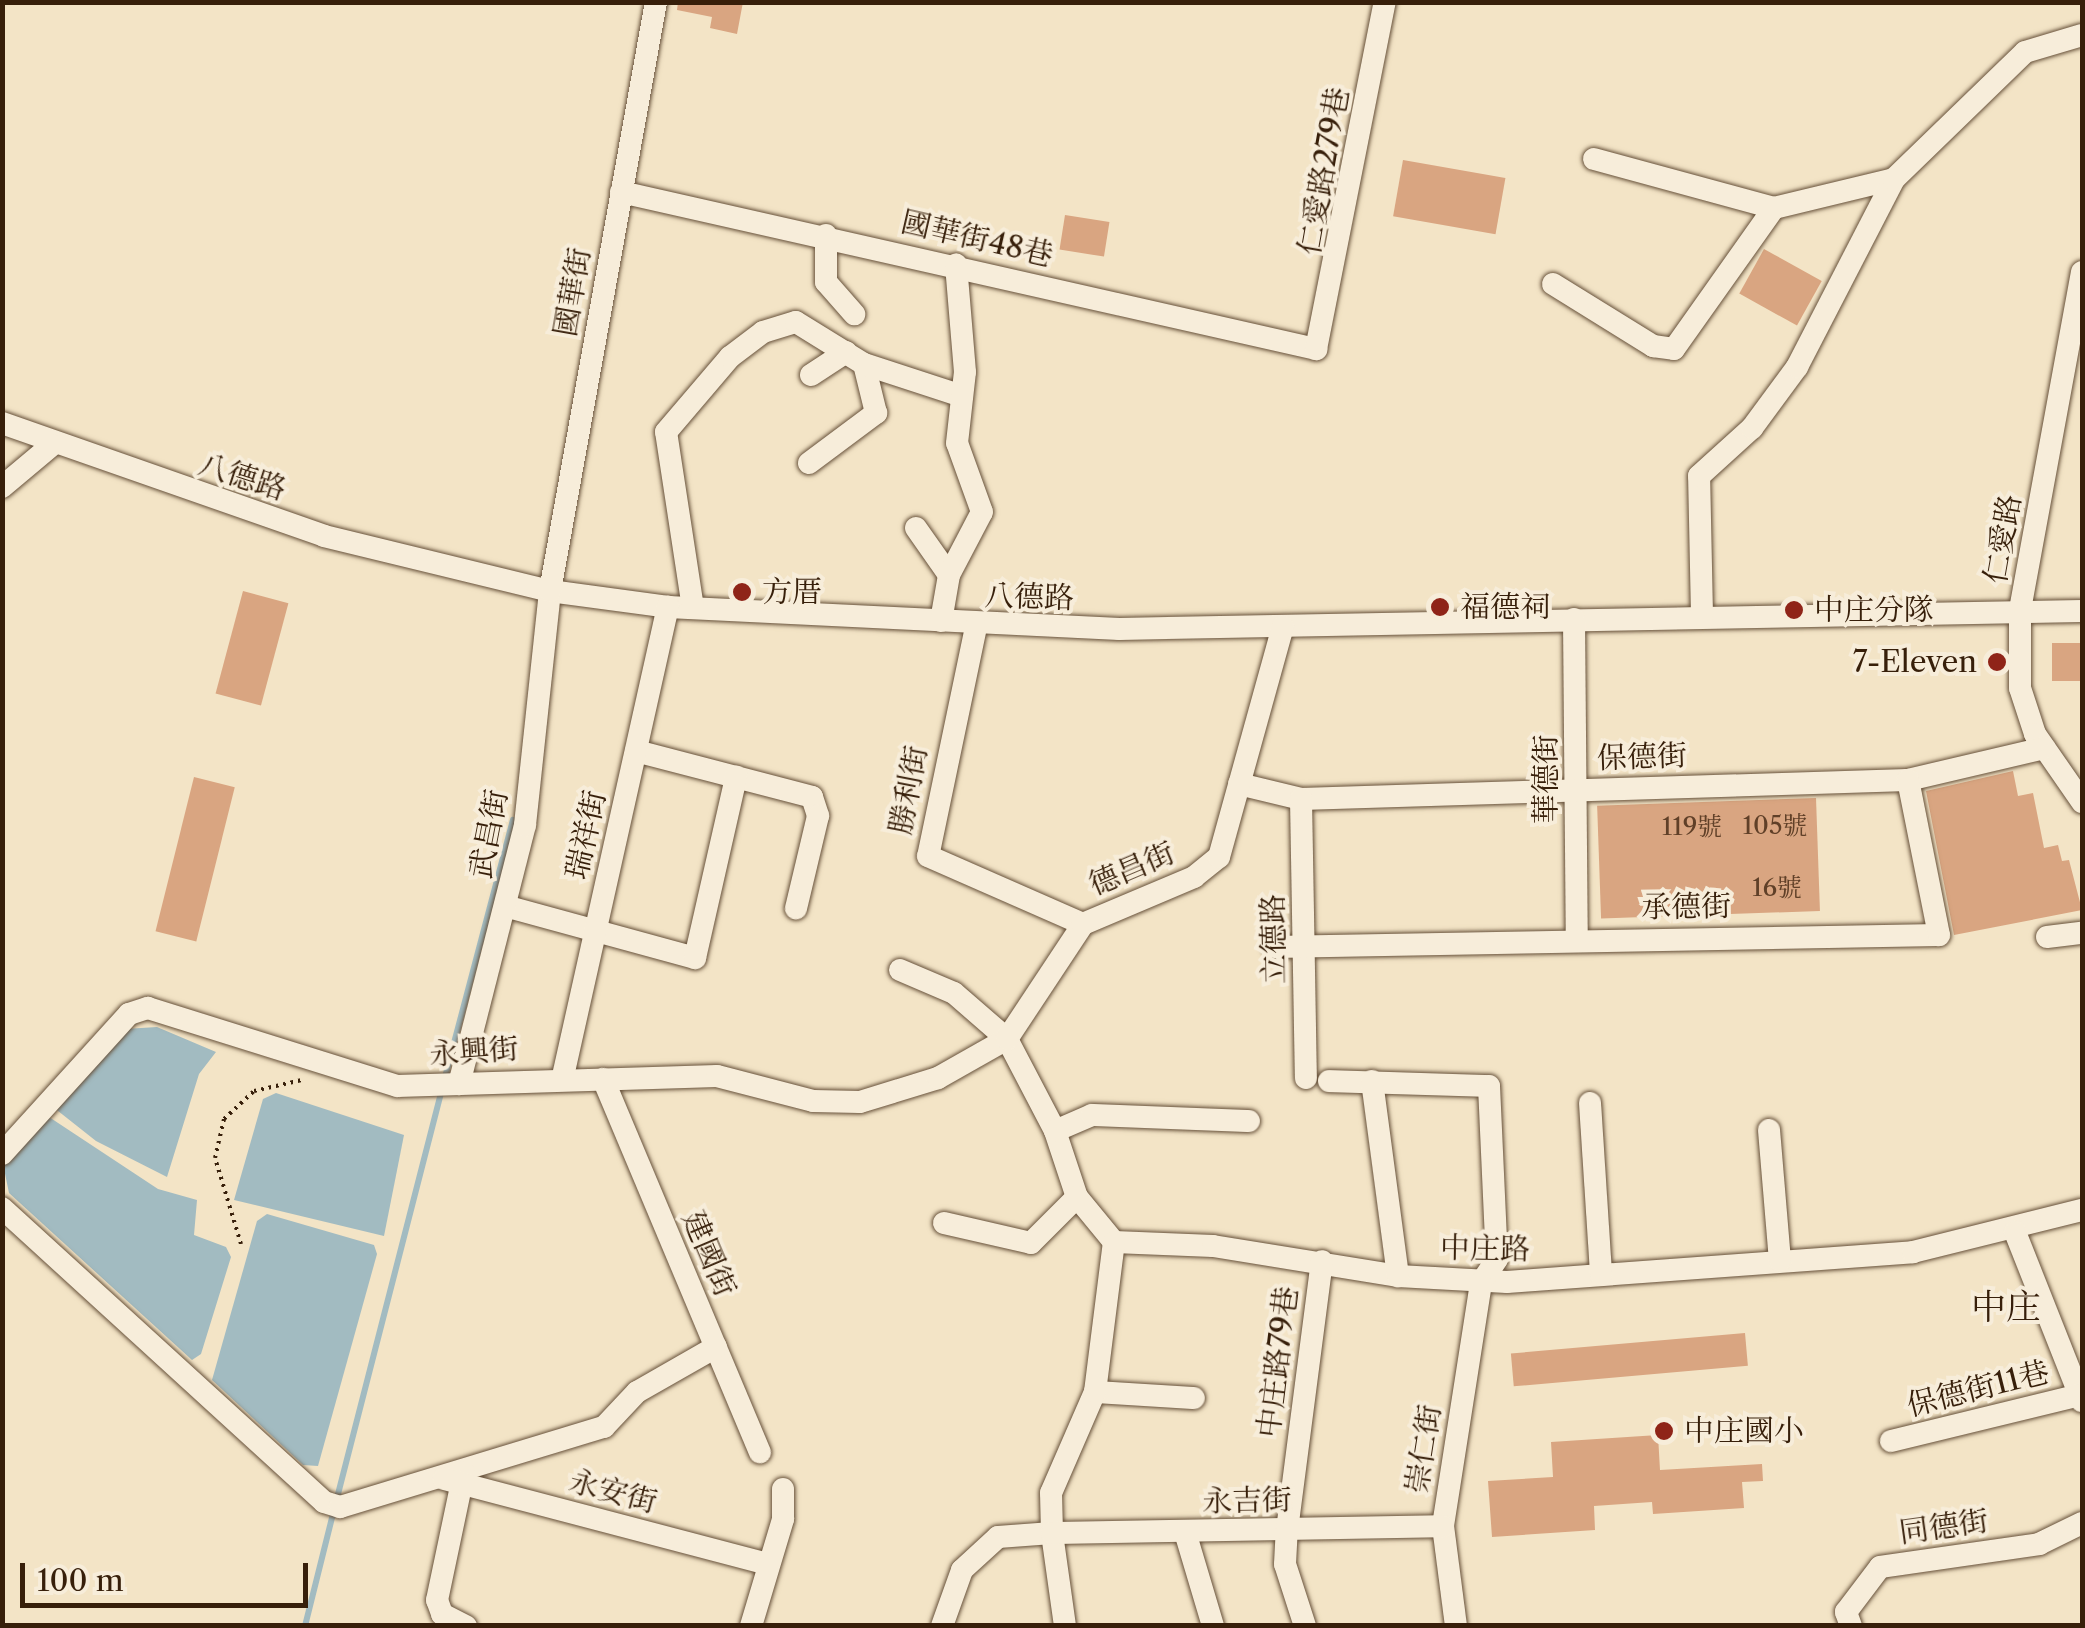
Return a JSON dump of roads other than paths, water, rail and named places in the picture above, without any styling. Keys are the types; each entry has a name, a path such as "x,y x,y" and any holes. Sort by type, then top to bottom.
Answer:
{"street":[{"name":"國華街","path":"550,592 656,2"},
{"name":"仁愛路279巷","path":"1316,348 1385,2"},
{"path":"1702,615 1699,476 1752,428 1796,366 1894,179 2025,52 2082,35"},
{"path":"1594,159 1774,208 1894,179"},
{"name":"國華街48巷","path":"621,192 956,264 1316,348"},
{"path":"1553,284 1653,346 1674,350 1774,208"},
{"path":"826,235 826,282 854,314"},
{"path":"941,621 949,575 982,512 957,443 962,396 956,264"},
{"name":"仁愛路","path":"2080,796 2044,748 2020,688 2020,611 2082,272"},
{"path":"693,608 666,432 730,356 762,332 796,322 855,358 962,396"},
{"path":"811,375 855,358"},
{"path":"808,463 876,413 855,358"},
{"name":"八德路","path":"2,423 52,445 324,536 550,592 668,606 941,621 976,627 1283,627 1702,615 2082,611"},
{"path":"2,487 52,445"},
{"path":"916,528 949,575"},
{"name":"武昌街","path":"448,1084 505,906 525,825 550,592"},
{"name":"瑞祥街","path":"562,1076 668,606"},
{"name":"華德街","path":"1574,620 1577,938"},
{"name":"勝利街","path":"976,627 928,856 1083,924"},
{"name":"德昌街","path":"1007,1039 1083,924 1194,877 1220,857 1283,627"},
{"name":"保德街","path":"1239,784 1300,799 1908,780 2044,748"},
{"path":"636,751 736,777 818,805 796,908"},
{"path":"505,906 695,958 736,777"},
{"name":"承德街","path":"1274,946 1940,935 1908,780"},
{"name":"立德路","path":"1300,799 1304,946 1317,1080 1372,1081"},
{"path":"2047,937 2082,933"},
{"path":"900,970 954,993 1007,1039 1055,1131 1077,1197 1114,1242 1095,1392 1051,1493 1052,1533 1065,1626"},
{"name":"永興街","path":"2,1154 138,1010 397,1086 562,1076 717,1076 812,1102 860,1102 938,1078 1007,1039"},
{"name":"建國街","path":"603,1079 760,1452"},
{"path":"1372,1081 1398,1276"},
{"name":"崇仁街","path":"1372,1081 1489,1086 1497,1258 1481,1283 1443,1526 1456,1626"},
{"path":"1590,1103 1600,1275"},
{"path":"1055,1131 1092,1115 1249,1121"},
{"path":"1769,1130 1780,1261"},
{"path":"944,1223 1031,1244 1077,1197"},
{"path":"2,1208 332,1504 457,1478 604,1427 637,1392 716,1347"},
{"name":"中庄路","path":"1114,1242 1322,1261 1398,1276 1481,1283 1913,1252 2015,1232 2082,1210"},
{"path":"2015,1232 2081,1398"},
{"name":"中庄路79巷","path":"1305,1626 1286,1564 1287,1530 1322,1261"},
{"path":"1095,1392 1194,1398"},
{"name":"保德街11巷","path":"1891,1441 2081,1398"},
{"path":"457,1478 436,1600 442,1614 466,1626"},
{"name":"永安街","path":"457,1478 767,1564"},
{"path":"751,1626 783,1518 783,1488"},
{"name":"同德街","path":"1851,1626 1846,1612 1880,1567 2040,1544 2082,1522"},
{"name":"永吉街","path":"1052,1533 1443,1526"},
{"path":"1184,1532 1214,1626"},
{"path":"942,1626 962,1570 998,1537 1052,1533"}],"water":[{"path":"157,1027 216,1052 199,1074 167,1177 96,1141 53,1107 125,1029"},
{"path":"276,1093 404,1135 384,1236 234,1200 263,1099"},
{"path":"46,1115 158,1189 197,1200 194,1235 226,1247 231,1257 201,1354 192,1360 9,1193 3,1164"},
{"path":"267,1214 374,1245 377,1254 318,1466 303,1465 212,1380 257,1221"}],"waterway":[{"path":"445,1077 513,820"},
{"path":"337,1498 442,1089"},
{"path":"305,1626 334,1510"}],"place":[{"name":"方厝","path":"742,592"},
{"name":"福德祠","path":"1440,607"},
{"name":"中庄分隊","path":"1794,610"},
{"name":"7-Eleven","path":"1997,662"},
{"name":"中庄國小","path":"1664,1431"}],"district":[{"name":"中庄","path":"2006,1307"}]}
